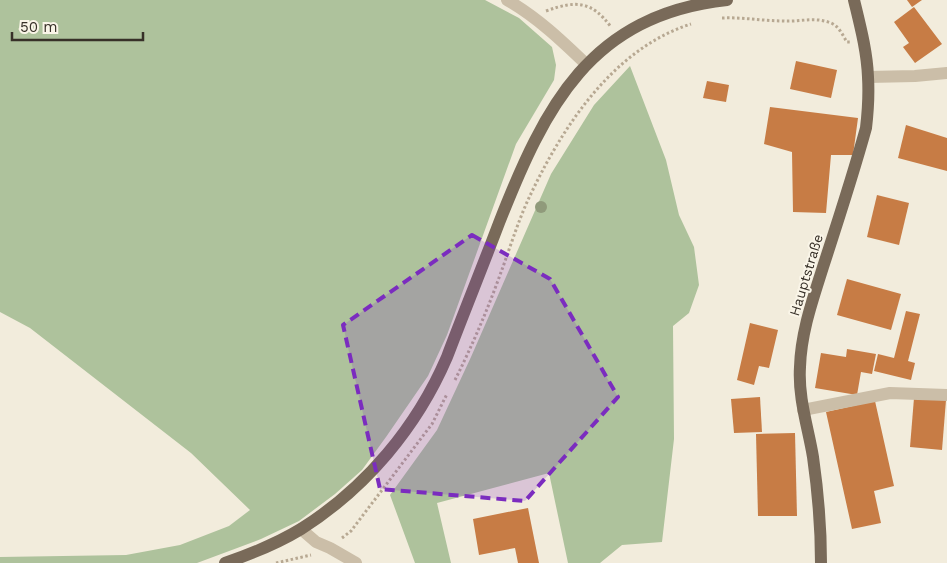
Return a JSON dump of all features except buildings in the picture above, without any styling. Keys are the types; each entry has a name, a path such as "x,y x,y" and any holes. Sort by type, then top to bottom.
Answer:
{"main road":[{"path":"225,563 301,529 349,493 374,470 419,412 436,383 447,357 519,172 534,140 553,109 586,64 618,38 638,26 680,8 727,0"},
{"name":"Hauptstraße","path":"821,563 821,526 818,493 800,384 802,342 866,128 868,77 863,40 854,0"}],"street":[{"path":"507,0 555,34 586,64"},
{"path":"868,77 947,73"},
{"path":"803,410 890,392 947,395"},
{"path":"301,529 316,542 356,563"}],"path":[{"path":"538,21 546,11 557,5 572,2 589,5 605,19 632,56"},
{"path":"717,18 735,17 784,21 819,19 839,28 847,42 863,40"},
{"path":"453,384 495,290 527,202 548,162 575,119 605,80 646,45 667,33 699,22"},
{"path":"276,563 322,554 350,532 432,424 448,392"}],"highlighted area":[{"path":"472,235 550,279 618,397 525,501 380,489 343,325"}],"green space":[{"path":"0,0 485,0 519,18 552,47 556,65 554,80 516,144 447,335 428,376 362,470 335,494 299,521 261,539 197,563 0,563 0,557 126,555 180,545 229,526 250,510 191,453 30,328 0,312"},
{"path":"630,66 666,160 679,215 694,247 699,285 689,313 673,326 674,439 662,542 622,545 600,563 568,563 549,473 437,503 451,563 415,563 390,495 437,430 551,174 594,105"}]}
